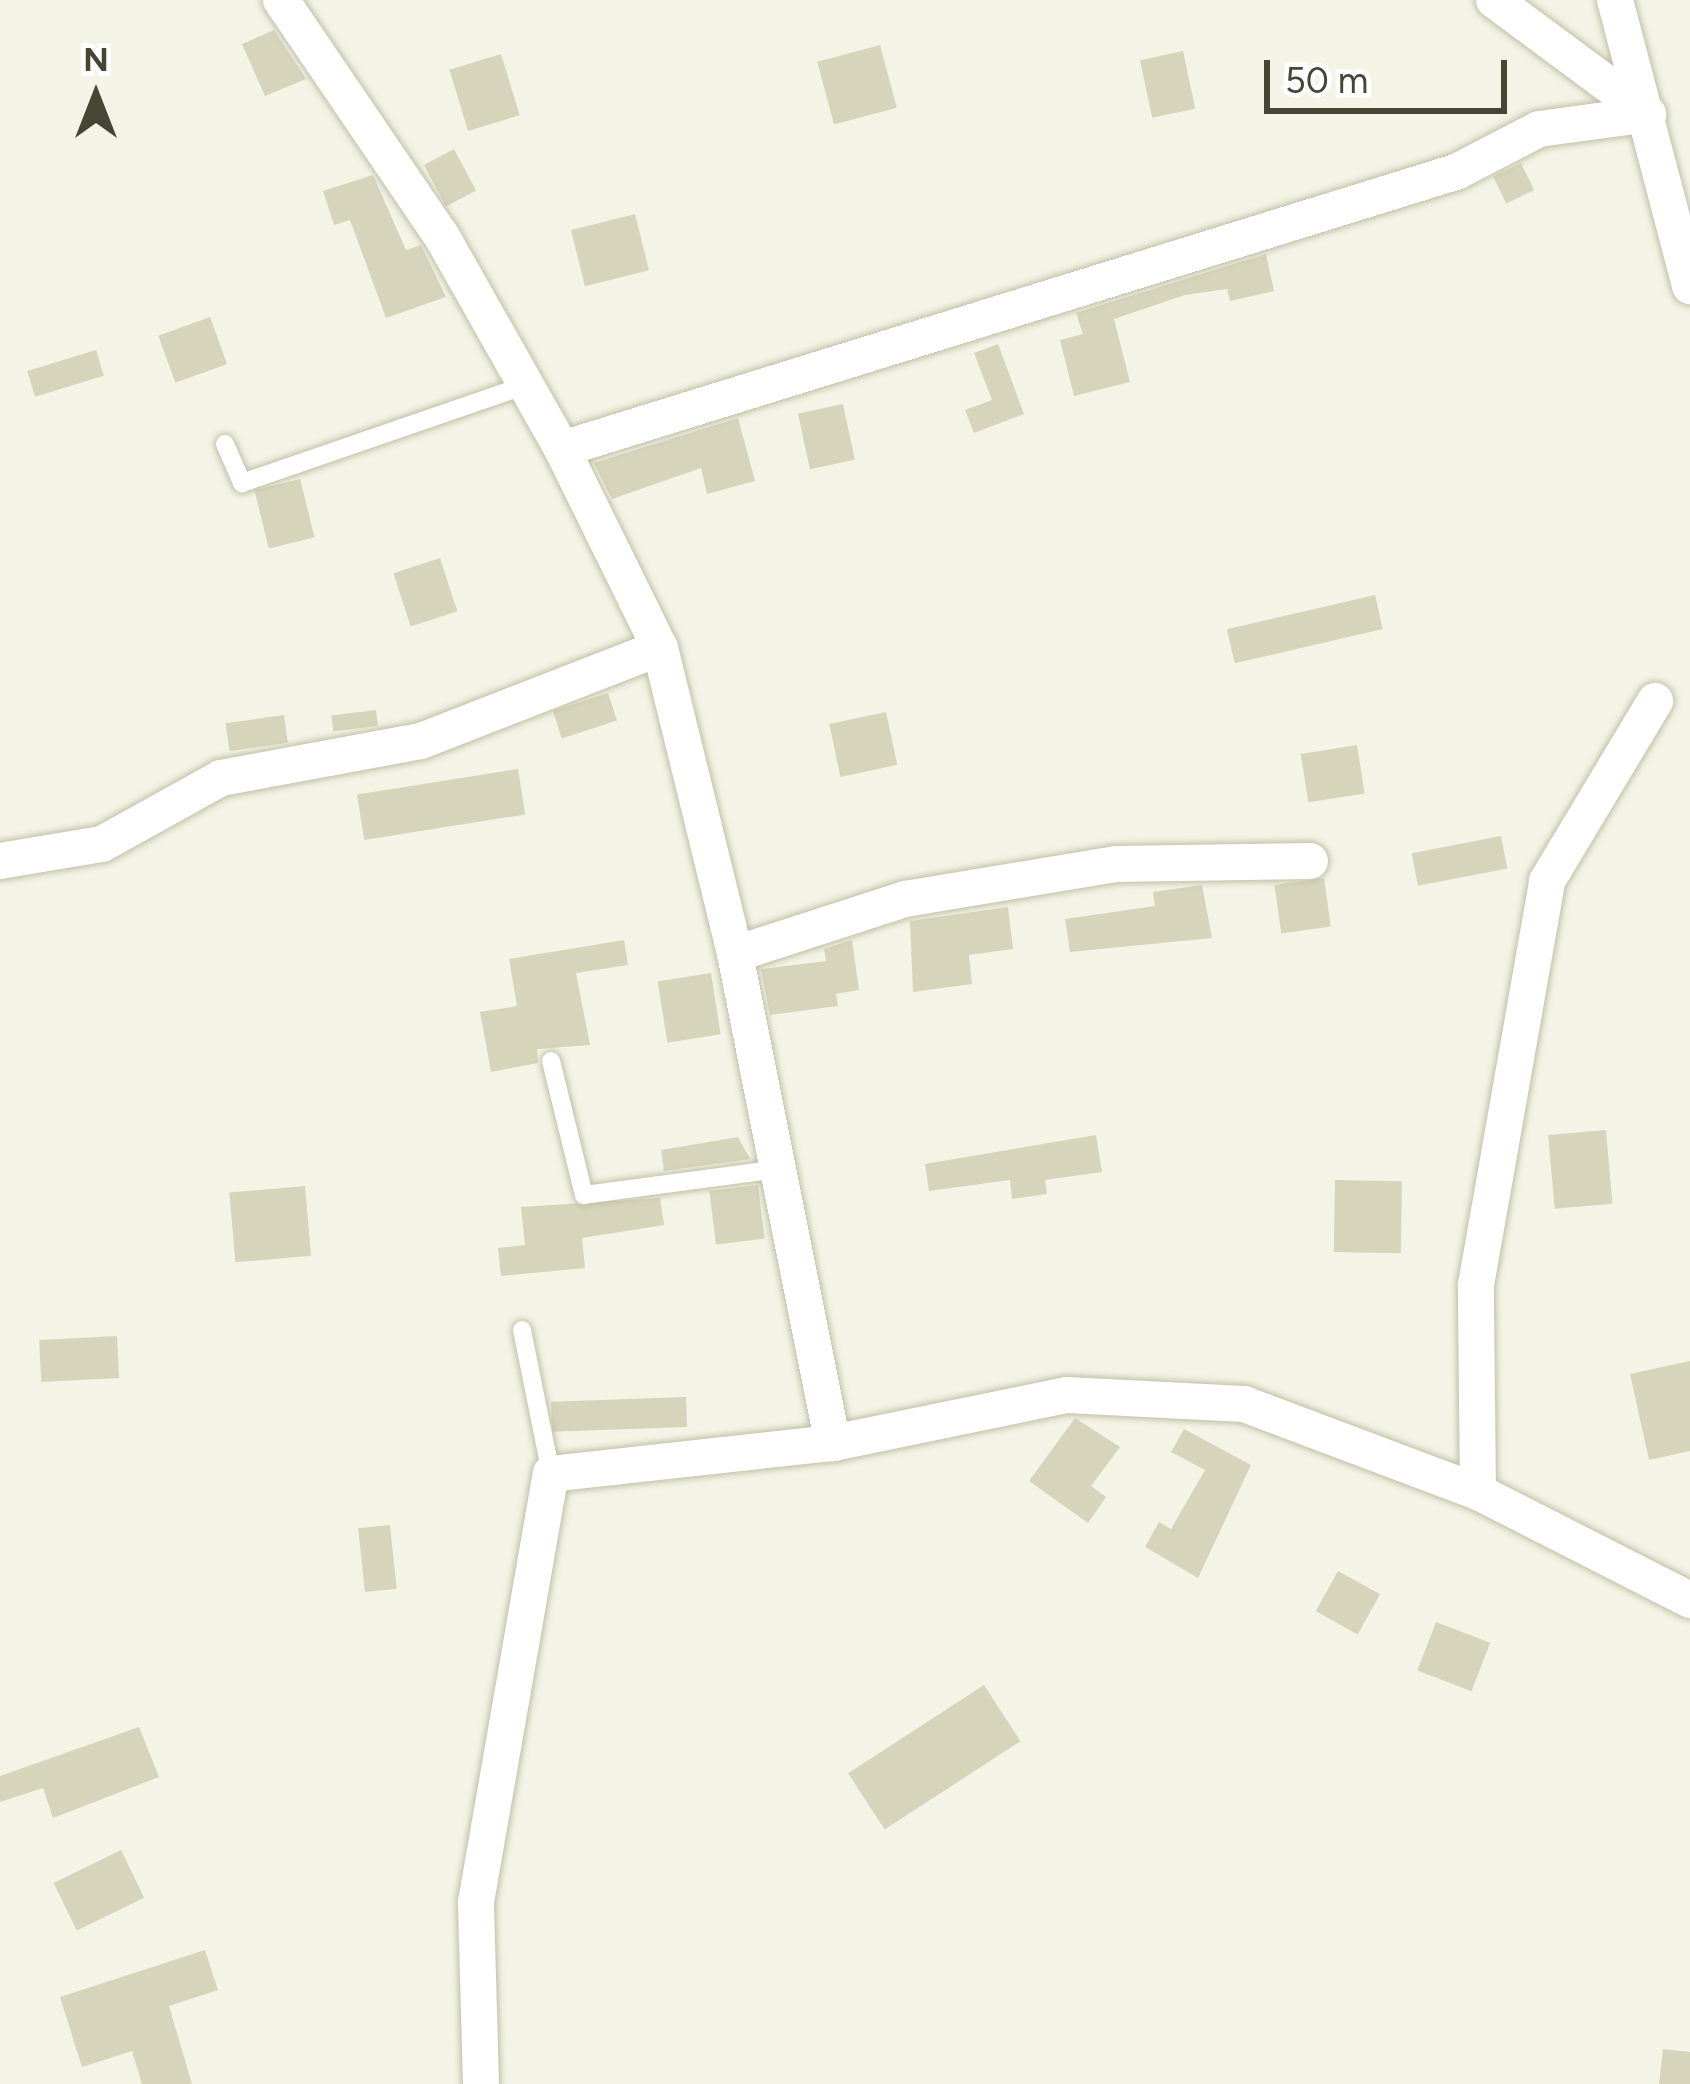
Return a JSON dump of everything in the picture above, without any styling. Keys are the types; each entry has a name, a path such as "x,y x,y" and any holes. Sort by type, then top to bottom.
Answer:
{"street":[{"path":"281,0 441,235 562,449 660,648 735,954 833,1443"},
{"path":"1494,0 1648,114"},
{"path":"1616,0 1690,286"},
{"path":"562,449 1456,172 1539,129 1648,114"},
{"path":"0,861 102,844 221,778 421,741 660,648"},
{"path":"1478,1492 1476,1285 1547,881 1655,701"},
{"path":"735,954 905,899 1116,864 1310,861"},
{"path":"481,2084 476,1902 551,1474 833,1443 1067,1395 1244,1404 1478,1492 1690,1600"}],"lane":[{"path":"225,444 242,483 526,386"},
{"path":"551,1061 584,1195 778,1169"},
{"path":"522,1330 551,1474"}],"building":[{"path":"274,30 306,79 265,96 242,44"},
{"path":"880,45 897,108 834,125 817,62"},
{"path":"1183,51 1195,109 1152,118 1140,60"},
{"path":"501,54 520,115 468,131 449,70"},
{"path":"454,149 476,190 446,206 424,165"},
{"path":"1521,163 1534,190 1506,204 1493,177"},
{"path":"373,175 406,250 421,245 446,297 386,318 350,220 334,225 323,191"},
{"path":"635,214 649,270 585,286 571,230"},
{"path":"1266,254 1274,291 1230,301 1227,289 1185,295 1114,319 1130,382 1074,396 1060,340 1083,334 1076,313"},
{"path":"210,317 227,364 175,383 158,336"},
{"path":"998,344 1024,414 974,433 965,410 992,400 974,353"},
{"path":"96,350 104,376 35,397 27,371"},
{"path":"843,404 855,460 810,469 798,414"},
{"path":"738,418 755,481 707,494 701,468 612,499 594,463"},
{"path":"300,479 315,537 269,549 254,490"},
{"path":"440,558 457,611 411,626 393,573"},
{"path":"1375,595 1383,629 1235,663 1227,629"},
{"path":"608,693 617,721 562,739 553,711"},
{"path":"376,710 378,726 333,731 331,715"},
{"path":"886,712 897,765 840,777 829,724"},
{"path":"284,715 288,743 229,751 226,723"},
{"path":"1357,745 1365,793 1308,802 1301,754"},
{"path":"518,769 525,814 364,840 357,794"},
{"path":"1501,836 1507,868 1418,886 1412,853"},
{"path":"1324,878 1331,927 1281,933 1274,885"},
{"path":"1202,885 1212,938 1070,952 1065,919 1155,906 1153,892"},
{"path":"1008,907 1013,949 969,955 972,984 913,992 910,921"},
{"path":"624,940 628,965 576,973 590,1045 537,1049 538,1063 491,1072 480,1012 517,1006 509,959"},
{"path":"852,940 859,990 836,994 838,1006 770,1015 761,969 826,961 824,949"},
{"path":"711,973 721,1034 667,1043 658,981"},
{"path":"1606,1130 1612,1204 1555,1209 1548,1135"},
{"path":"1096,1135 1102,1172 1045,1180 1047,1194 1012,1199 1010,1180 929,1191 925,1164"},
{"path":"738,1137 750,1159 664,1171 661,1150"},
{"path":"1335,1180 1402,1181 1401,1253 1334,1252"},
{"path":"758,1185 765,1239 716,1245 709,1191"},
{"path":"305,1186 311,1256 235,1262 229,1193"},
{"path":"660,1198 664,1225 582,1238 585,1268 501,1276 498,1248 525,1245 521,1207"},
{"path":"117,1336 119,1378 41,1382 39,1340"},
{"path":"1690,1361 1690,1451 1649,1460 1630,1374"},
{"path":"686,1397 687,1427 552,1432 551,1402"},
{"path":"1075,1418 1120,1447 1091,1486 1106,1497 1088,1523 1029,1481"},
{"path":"1184,1429 1251,1465 1198,1578 1145,1547 1159,1522 1171,1529 1205,1470 1171,1452"},
{"path":"390,1525 397,1589 365,1592 358,1528"},
{"path":"1338,1571 1380,1594 1358,1635 1316,1611"},
{"path":"1436,1622 1490,1643 1472,1691 1417,1671"},
{"path":"984,1685 1020,1741 885,1829 848,1773"},
{"path":"139,1727 159,1777 53,1818 43,1788 0,1802 0,1776"},
{"path":"121,1850 144,1898 77,1931 54,1883"},
{"path":"205,1950 218,1990 169,2006 192,2084 142,2084 132,2051 82,2067 60,1997"},
{"path":"1663,2049 1690,2052 1690,2084 1659,2084"}]}
